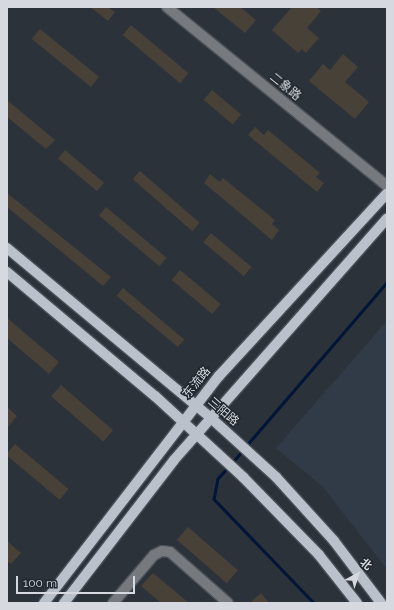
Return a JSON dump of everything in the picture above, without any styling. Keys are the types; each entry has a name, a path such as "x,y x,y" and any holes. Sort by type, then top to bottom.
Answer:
{"main road":[{"name":"东流路","path":"44,603 196,406 387,193"},
{"path":"64,603 197,434 387,218"},
{"name":"三阳路","path":"7,248 211,418 256,458 305,507 382,603"},
{"path":"7,272 219,454 319,555 357,603"}],"street":[{"name":"二象路","path":"167,7 387,186"},
{"path":"113,603 154,555 162,551 170,552 228,603"}],"shaded area":[{"path":"387,321 387,569 322,486 276,448"}],"building":[{"path":"90,7 108,7 115,12 108,21"},
{"path":"213,7 240,7 256,20 245,33"},
{"path":"292,7 316,7 321,11 307,28 319,38 306,53 302,49 298,53 272,30"},
{"path":"131,25 188,73 180,83 123,35"},
{"path":"40,29 99,77 91,87 32,39"},
{"path":"343,54 358,67 345,82 369,102 355,119 309,81 323,64 330,70"},
{"path":"212,90 241,114 233,124 204,100"},
{"path":"7,100 55,140 46,149 7,117"},
{"path":"255,127 264,135 268,130 320,173 316,177 324,183 317,192 248,135"},
{"path":"65,150 104,183 97,191 58,158"},
{"path":"140,171 200,223 192,231 133,179"},
{"path":"210,174 220,182 223,178 275,220 272,224 279,230 272,240 204,183"},
{"path":"7,193 111,277 103,286 7,207"},
{"path":"106,207 167,258 159,266 99,215"},
{"path":"211,233 252,267 244,276 203,242"},
{"path":"180,270 221,304 212,314 172,280"},
{"path":"123,288 184,339 178,347 117,296"},
{"path":"7,318 59,362 49,374 7,338"},
{"path":"61,385 113,430 103,442 51,396"},
{"path":"7,407 17,416 7,428"},
{"path":"15,444 69,489 60,500 7,456"},
{"path":"188,527 238,570 227,583 177,540"},
{"path":"7,541 21,553 11,564 7,561"},
{"path":"153,573 189,603 161,603 141,586"},
{"path":"261,593 269,603 250,603"}],"waterway":[{"path":"246,446 387,282"},
{"path":"232,463 243,450"},
{"path":"229,467 218,479 214,499 314,603"}]}
